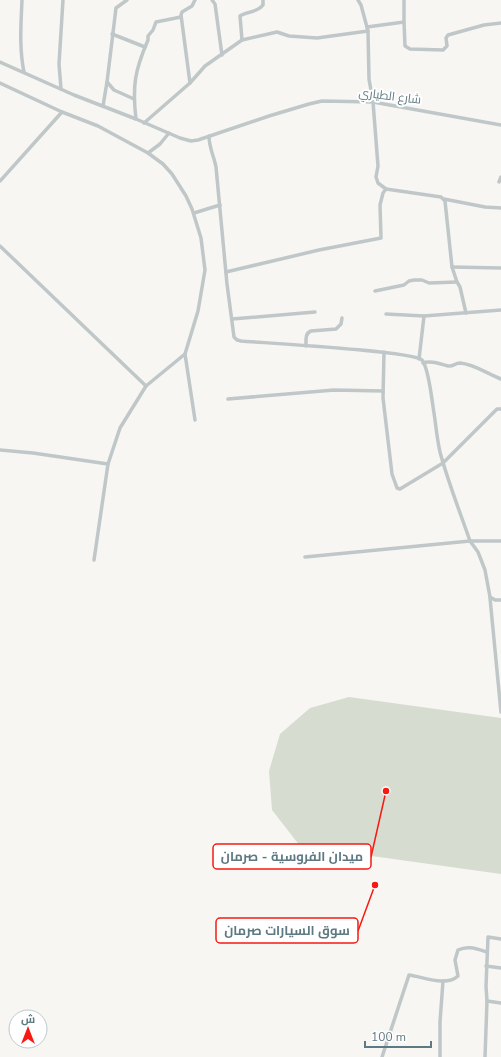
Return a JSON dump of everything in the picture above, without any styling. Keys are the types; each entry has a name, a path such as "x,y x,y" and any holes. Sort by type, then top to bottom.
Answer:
{"street":[{"path":"22,0 21,59 24,72"},
{"path":"60,89 59,64 63,0"},
{"path":"103,106 117,6 127,0"},
{"path":"190,83 181,12 192,6 195,0"},
{"path":"212,0 215,4 222,55"},
{"path":"242,40 240,16 260,9 263,5 263,0"},
{"path":"358,0 367,29 369,79 373,102 378,166 376,177 378,183 386,189 485,207 501,208"},
{"path":"404,0 405,46 408,49 445,49 447,46 446,38 448,35 484,25 501,24"},
{"path":"136,119 134,99 136,73 148,40 148,36 154,30 156,22 181,17"},
{"path":"144,123 190,83 205,66 242,40 277,32 289,36 317,38 404,22"},
{"path":"112,34 145,47"},
{"name":"شارع الطياري","path":"0,62 60,89 191,141 317,102 373,102 501,125"},
{"path":"107,82 114,90 134,99"},
{"path":"0,83 62,112 98,126 148,153 163,164 172,174 186,196 194,213 201,238 205,270 198,311 185,354 196,420"},
{"path":"0,181 62,112"},
{"path":"148,153 160,144 168,133"},
{"path":"209,136 209,146 215,162 234,335 239,341 384,352 419,359 423,363 429,382 438,444 443,463 470,541 478,552 484,567 490,596 501,712"},
{"path":"226,272 319,250 380,238 380,205 383,193 386,189"},
{"path":"444,199 446,204 452,268 460,287 466,313"},
{"path":"194,213 220,205"},
{"path":"0,246 146,386"},
{"path":"452,268 501,268"},
{"path":"375,292 404,285 409,281 414,280 422,280 429,283 457,282"},
{"path":"386,314 424,316 501,310"},
{"path":"232,319 315,312"},
{"path":"419,359 424,316"},
{"path":"306,346 306,335 308,332 336,329 341,324 342,318"},
{"path":"384,352 383,391 392,474 397,488 401,488 443,463 497,409 501,409"},
{"path":"94,560 108,464 120,428 146,386 185,354"},
{"path":"423,363 428,361 451,366 460,363 477,368 501,379"},
{"path":"228,399 334,390 383,391"},
{"path":"0,450 33,453 108,464"},
{"path":"305,557 470,541 501,541"},
{"path":"490,596 493,600 501,600"},
{"path":"485,1057 487,1001 486,966 488,937 501,939"},
{"path":"382,1057 409,975 443,981 454,979 458,976 455,960 458,950 463,947 487,952"},
{"path":"486,966 501,968"},
{"path":"440,1057 440,1022 443,981"},
{"path":"487,1001 501,1003"}],"shaded area":[{"path":"349,697 501,718 501,874 300,846 272,810 269,771 280,734 310,708"}],"place":[{"name":"ميدان الفروسية - صرمان","path":"386,791"},
{"name":"سوق السيارات صرمان","path":"375,885"}]}
